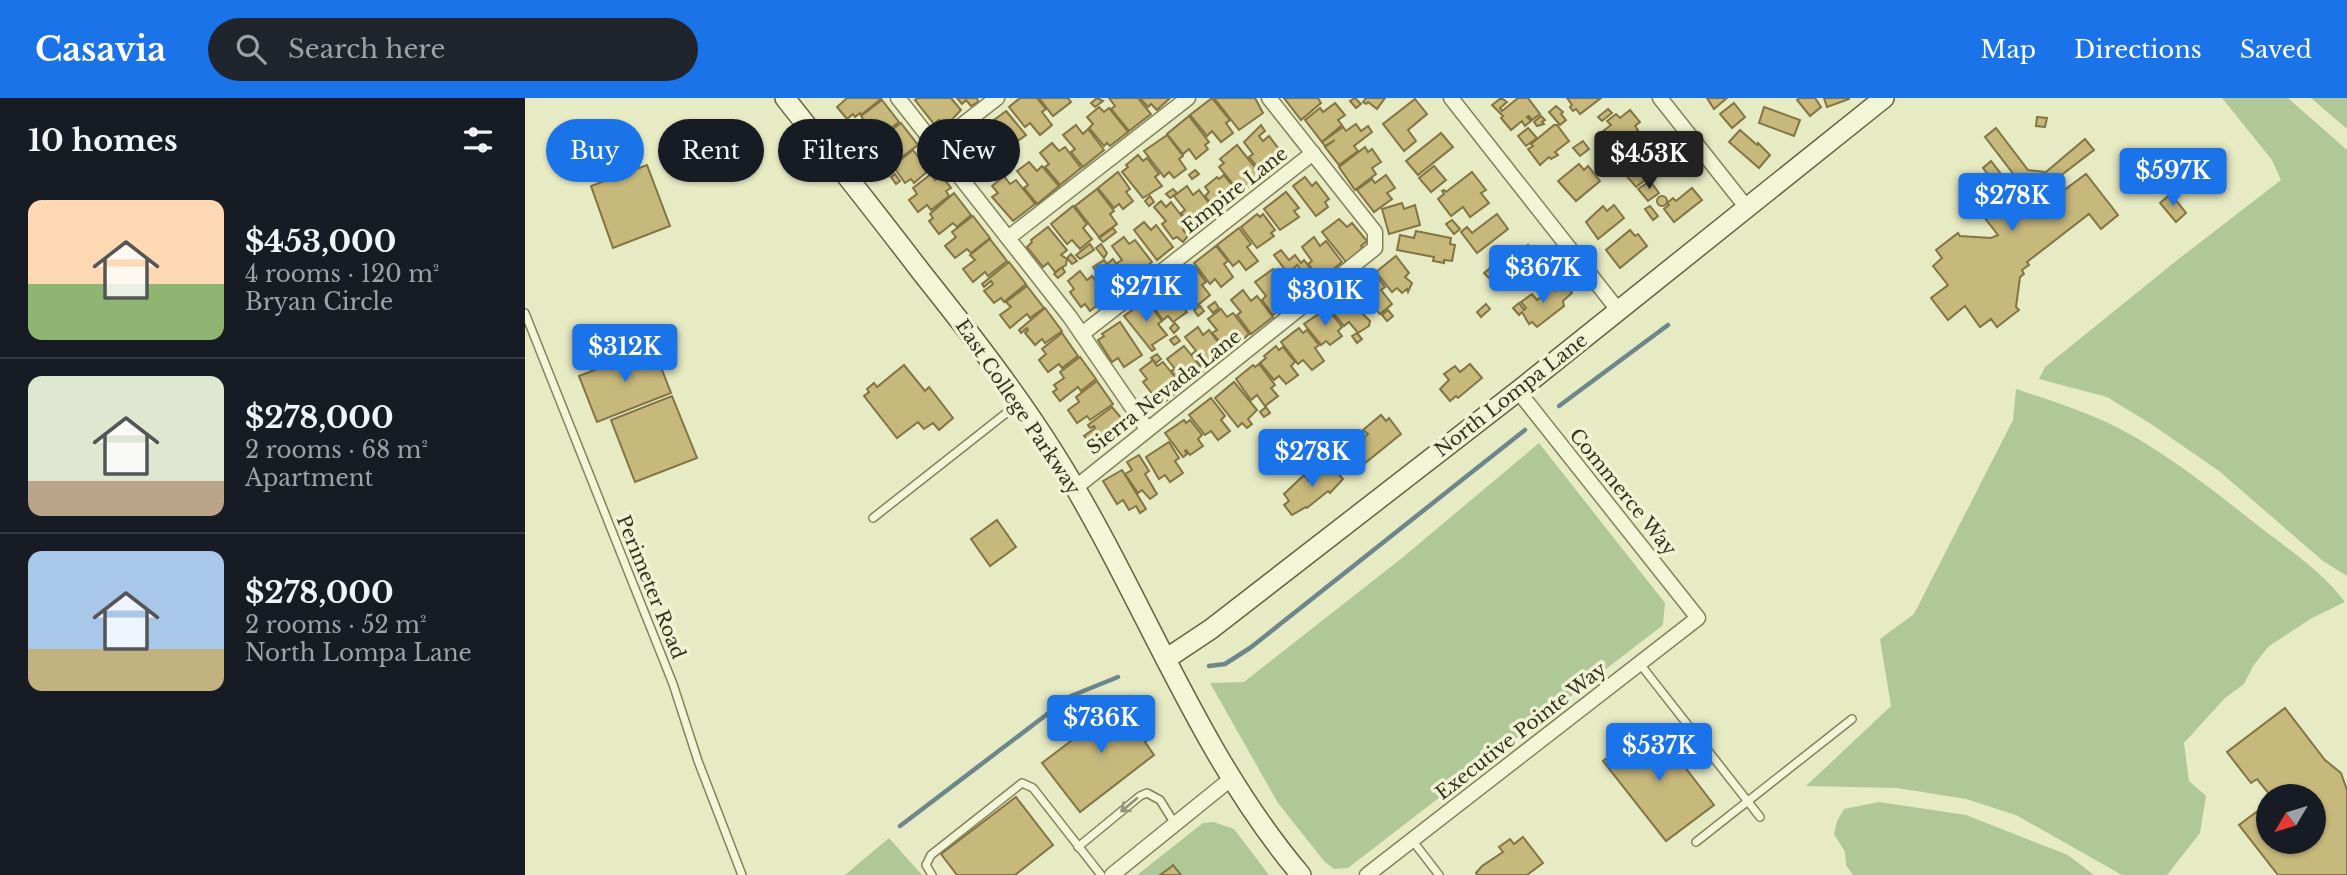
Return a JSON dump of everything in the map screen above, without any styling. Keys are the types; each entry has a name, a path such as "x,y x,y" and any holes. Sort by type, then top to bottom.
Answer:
{"main road":[{"name":"East College Parkway","path":"785,98 970,334 1020,403 1075,488 1232,778 1301,875"},
{"name":"North Lompa Lane","path":"1166,659 1222,621 1518,391 1884,98"}],"street":[{"path":"898,98 917,123"},
{"path":"970,119 997,98"},
{"path":"1008,238 1188,98"},
{"path":"1269,98 1313,153"},
{"path":"1451,98 1618,310"},
{"path":"1661,98 1747,208"},
{"name":"Sierra Nevada Lane","path":"1075,488 1375,248 1375,232 1313,153"},
{"name":"Empire Lane","path":"1082,334 1313,153"},
{"path":"964,182 1082,334 1147,429"},
{"name":"Commerce Way","path":"1518,391 1699,618"},
{"name":"Executive Pointe Way","path":"1367,875 1699,618"},
{"path":"1112,875 1232,778"}],"lane":[{"name":"Perimeter Road","path":"525,313 673,684 698,761 742,875"},
{"path":"873,518 1020,403"},
{"path":"1640,663 1760,817"},
{"path":"1696,842 1852,719"},
{"path":"932,875 926,865 931,855 1022,783 1033,788 1101,875"},
{"path":"1078,847 1147,793 1160,800 1175,824"},
{"path":"1412,840 1439,875"}],"green space":[{"path":"2222,98 2288,98 2347,150 2347,576 2323,561 2219,471 2151,424 2107,397 2039,379 2045,367 2281,180 2272,160"},
{"path":"2311,98 2347,98 2347,129"},
{"path":"2016,389 2097,418 2163,454 2297,555 2328,582 2345,602 2312,618 2269,646 2253,666 2244,684 2225,698 2184,743 2189,781 2206,796 2200,833 2167,875 2122,875 2016,815 1966,799 1897,788 1806,786 1891,706 1880,639 1914,614 2013,420"},
{"path":"1539,443 1665,603 1663,625 1348,868 1334,869 1324,861 1278,803 1210,683 1244,682 1402,558"},
{"path":"1879,802 1966,815 2068,855 2094,875 1853,875 1846,865 1845,852 1834,834 1837,821 1844,809"},
{"path":"1214,822 1234,829 1269,875 1137,875 1203,823"},
{"path":"889,838 922,875 845,875"}],"building":[{"path":"847,98 881,98 861,115 860,113 855,117 853,114 847,119 837,107"},
{"path":"951,98 961,110 953,119 930,119 915,100"},
{"path":"957,98 977,98 978,102 971,106 966,100 962,104"},
{"path":"1020,98 1037,98 1046,109 1042,112 1052,125 1040,135 1030,123 1025,127 1009,107"},
{"path":"1039,98 1068,98 1071,102 1053,116"},
{"path":"1097,98 1103,101 1095,107 1091,103"},
{"path":"1109,98 1138,98 1151,114 1129,131 1111,109 1115,106"},
{"path":"1140,98 1170,98 1157,110 1151,104 1148,107"},
{"path":"1212,98 1230,120 1226,123 1233,133 1221,142 1212,131 1207,136 1190,115"},
{"path":"1214,98 1255,98 1263,113 1239,130"},
{"path":"1284,98 1318,98 1321,103 1301,120"},
{"path":"1355,98 1361,104 1356,108 1350,101"},
{"path":"1366,98 1385,98 1377,109 1368,102 1363,102"},
{"path":"1501,98 1507,102 1500,108 1502,111 1518,98 1528,98 1540,114 1532,120 1527,117 1531,121 1525,126 1522,121 1511,130 1501,118 1503,116 1492,105"},
{"path":"1567,98 1601,98 1580,114 1576,109 1573,111"},
{"path":"1707,98 1727,98 1714,109"},
{"path":"1815,98 1821,107 1810,116 1797,100"},
{"path":"1824,98 1849,98 1849,99 1827,107"},
{"path":"1415,99 1427,114 1408,130 1416,141 1404,151 1383,124"},
{"path":"882,100 897,119 863,119 861,116"},
{"path":"1335,103 1345,115 1338,120 1342,125 1322,142 1305,120 1320,108 1323,112"},
{"path":"1734,103 1745,117 1732,128 1720,114"},
{"path":"1556,106 1563,112 1561,114 1566,120 1560,125 1549,112"},
{"path":"1099,107 1104,112 1109,108 1128,132 1110,146 1107,143 1104,146 1089,128 1093,124 1087,117"},
{"path":"1764,107 1800,120 1794,136 1759,123"},
{"path":"1608,109 1612,113 1602,121 1598,117"},
{"path":"1630,110 1640,122 1635,126 1638,130 1621,144 1617,139 1608,147 1598,135 1611,125 1607,121 1616,114 1620,118"},
{"path":"1006,111 1013,119 995,119"},
{"path":"1189,116 1209,142 1205,145 1208,149 1196,159 1189,149 1183,154 1167,134"},
{"path":"1541,116 1545,120 1542,122 1544,124 1537,126 1534,122"},
{"path":"2037,117 2047,118 2045,127 2036,126"},
{"path":"1356,124 1361,131 1368,126 1372,132 1354,146 1358,151 1339,165 1325,147 1335,140 1325,146 1322,142 1343,127 1346,131"},
{"path":"1076,125 1083,134 1088,129 1104,150 1083,167 1071,152 1075,149 1063,135"},
{"path":"1261,125 1265,131 1259,136 1263,141 1269,136 1285,157 1264,175 1249,157 1253,154 1244,142"},
{"path":"1557,125 1569,141 1555,152 1558,155 1551,159 1549,157 1540,165 1528,149"},
{"path":"903,126 917,144 903,156"},
{"path":"1020,128 1026,135 1020,139"},
{"path":"1528,128 1537,138 1526,146 1518,136"},
{"path":"1996,128 2028,170 2046,172 2085,139 2094,150 2042,190 2047,196 2041,201 2044,205 2086,174 2118,215 2101,229 2089,214 2027,262 2029,265 2022,270 2024,274 2020,277 2016,307 2019,310 1997,327 1991,319 1980,327 1965,306 1948,320 1931,298 1948,285 1933,266 1942,258 1936,250 1958,233 1960,236 1991,238 1998,235 1962,189 1971,183 1974,187 1989,176 1983,168 1991,161 2022,201 2025,199 2020,193 2024,188 1985,137"},
{"path":"1740,130 1770,155 1759,168 1729,142"},
{"path":"1441,133 1453,147 1418,175 1406,161"},
{"path":"1167,135 1183,156 1179,159 1186,169 1174,178 1169,172 1164,177 1144,151"},
{"path":"1583,141 1589,149 1580,156 1573,148"},
{"path":"1624,142 1633,154 1613,169 1604,158"},
{"path":"1052,143 1059,151 1065,147 1081,168 1060,185 1045,167 1049,164 1040,153"},
{"path":"1237,145 1262,176 1240,193 1219,167 1224,163 1220,159"},
{"path":"1602,146 1607,152 1600,157 1596,151"},
{"path":"1658,146 1670,161 1636,187 1624,173"},
{"path":"1365,147 1368,152 1372,149 1381,162 1372,168 1376,174 1355,190 1339,167"},
{"path":"913,150 917,155 917,180 914,183 911,179 905,183 903,180 903,158"},
{"path":"1138,155 1143,161 1147,158 1159,174 1155,177 1162,186 1143,198 1122,172"},
{"path":"1029,162 1037,171 1042,166 1059,186 1037,204 1024,188 1028,185 1020,175 1020,169"},
{"path":"1579,164 1584,170 1588,166 1600,181 1576,201 1558,181"},
{"path":"647,165 670,226 613,248 591,186 602,182 644,182 644,166"},
{"path":"1434,166 1446,180 1431,192 1419,178"},
{"path":"1195,170 1199,174 1192,179 1189,175"},
{"path":"1118,172 1130,189 1126,192 1133,201 1123,209 1119,204 1114,208 1098,188"},
{"path":"1472,172 1486,190 1481,193 1489,203 1470,217 1463,207 1451,216 1438,199 1444,194 1442,191 1446,192"},
{"path":"1224,175 1238,192 1234,199 1217,211 1205,196 1209,192 1205,187"},
{"path":"1386,175 1395,188 1387,193 1392,199 1374,212 1357,190 1372,179 1375,183"},
{"path":"1305,177 1312,186 1316,182 1329,199 1325,202 1328,207 1316,216 1293,186"},
{"path":"1650,181 1659,193 1648,201 1638,189"},
{"path":"921,182 946,182 951,188 946,191 949,196 931,210 927,205 918,212 909,200 917,194 913,188"},
{"path":"997,182 1018,182 1035,204 1013,221 992,197 998,193 992,186"},
{"path":"1187,186 1193,195 1199,190 1215,211 1194,228 1181,213 1185,210 1174,196"},
{"path":"1692,188 1702,200 1674,222 1664,209 1669,205 1667,203 1673,198 1676,201"},
{"path":"1097,189 1114,211 1110,214 1117,224 1099,237 1075,206"},
{"path":"1173,189 1177,193 1170,198 1166,194"},
{"path":"1286,192 1299,208 1294,211 1299,217 1280,230 1264,209"},
{"path":"954,193 971,215 957,227 953,223 939,234 929,221 933,218 930,214"},
{"path":"2171,194 2186,213 2176,222 2160,203"},
{"path":"1150,196 1154,202 1149,206 1145,201"},
{"path":"1662,196 1667,201 1662,206 1657,201"},
{"path":"1161,201 1166,207 1171,202 1189,226 1183,230 1188,236 1183,242 1177,237 1173,239 1162,224 1166,221 1154,207"},
{"path":"1402,203 1404,209 1415,205 1420,225 1389,234 1382,209"},
{"path":"1614,205 1624,218 1598,239 1586,222 1603,206 1607,211"},
{"path":"1073,206 1087,224 1083,228 1092,239 1080,249 1072,240 1067,244 1051,224"},
{"path":"1650,206 1658,216 1653,220 1645,209"},
{"path":"1257,214 1260,217 1263,214 1275,230 1271,233 1274,236 1257,248 1241,227"},
{"path":"1497,214 1508,229 1477,253 1461,232 1467,227 1472,233"},
{"path":"973,216 990,238 971,253 967,249 955,258 945,246 956,237 952,232"},
{"path":"1339,219 1347,227 1352,223 1367,241 1361,246 1363,248 1346,262 1322,232"},
{"path":"1452,220 1460,229 1454,234 1446,224"},
{"path":"1144,222 1151,230 1156,225 1173,247 1157,260 1134,230"},
{"path":"1048,227 1067,250 1061,255 1067,259 1066,265 1055,272 1048,263 1043,267 1027,247 1031,240"},
{"path":"1113,228 1116,232 1103,242 1099,238"},
{"path":"1239,228 1251,244 1247,247 1258,261 1246,270 1239,261 1233,266 1217,245"},
{"path":"1630,230 1635,236 1638,234 1647,246 1620,268 1606,250"},
{"path":"1416,231 1451,238 1450,244 1455,245 1452,261 1433,261 1434,257 1397,250 1400,235 1414,238"},
{"path":"1124,237 1129,244 1135,240 1152,262 1129,279 1117,263 1122,260 1112,246"},
{"path":"1314,237 1320,246 1326,241 1342,262 1324,277 1321,273 1318,276 1308,264 1312,261 1302,247"},
{"path":"990,239 1007,261 988,276 985,272 973,282 963,269 975,260 970,255"},
{"path":"1090,244 1094,250 1080,259 1076,255"},
{"path":"1101,244 1107,253 1104,258 1096,248"},
{"path":"1528,245 1538,257 1533,261 1536,265 1525,274 1522,269 1510,278 1501,266"},
{"path":"1216,246 1228,261 1224,264 1233,277 1221,287 1215,279 1210,284 1194,263"},
{"path":"1281,250 1289,260 1295,255 1301,263 1304,260 1314,273 1308,279 1297,265 1294,268 1311,287 1298,298 1284,280 1290,276 1287,276 1274,255"},
{"path":"1071,254 1077,261 1072,264 1067,258"},
{"path":"1396,256 1409,273 1405,277 1412,283 1408,292 1407,289 1402,293 1397,288 1392,292 1376,272"},
{"path":"1113,259 1128,281 1109,296 1097,280 1100,277 1093,267 1104,260 1107,264"},
{"path":"1009,262 1026,284 1004,302 1001,298 994,303 984,291 993,284 991,281 984,287 982,284"},
{"path":"1062,267 1065,272 1058,278 1054,274"},
{"path":"1195,267 1206,282 1202,285 1210,295 1198,305 1194,300 1188,304 1173,284 1177,278"},
{"path":"1490,268 1494,273 1489,278 1484,273"},
{"path":"1273,269 1295,298 1273,315 1262,300 1266,296 1255,282"},
{"path":"1080,271 1087,280 1092,276 1108,297 1090,311 1085,304 1081,307 1070,292 1074,289 1068,281"},
{"path":"1373,271 1385,287 1381,290 1392,304 1380,314 1372,305 1367,308 1351,288"},
{"path":"1564,283 1572,293 1563,301 1564,306 1537,327 1532,322 1529,324 1522,312 1519,315 1513,308 1519,303 1524,310 1526,308 1521,302 1532,294 1537,300 1552,288 1555,291"},
{"path":"1165,284 1169,290 1174,287 1183,300 1179,303 1187,312 1173,322 1168,316 1163,320 1147,299"},
{"path":"1027,286 1044,308 1030,318 1027,314 1010,328 1000,315 1011,307 1006,302"},
{"path":"1350,288 1367,311 1363,314 1370,321 1369,326 1358,333 1349,322 1344,326 1327,306"},
{"path":"1243,290 1251,301 1257,296 1273,317 1251,334 1237,315 1241,312 1231,300"},
{"path":"1146,300 1162,321 1158,324 1167,335 1152,345 1155,349 1152,351 1124,316"},
{"path":"1215,302 1219,308 1213,313 1208,307"},
{"path":"1486,304 1490,309 1481,317 1477,312"},
{"path":"1200,306 1204,311 1198,316 1194,310"},
{"path":"1045,308 1062,331 1045,343 1042,339 1035,345 1025,333 1027,328 1021,333 1019,330"},
{"path":"1327,308 1342,327 1338,331 1342,336 1330,345 1326,341 1321,345 1304,324"},
{"path":"1221,309 1227,317 1233,313 1249,334 1232,349 1229,345 1225,348 1212,333 1217,330 1208,319"},
{"path":"1388,310 1393,316 1387,321 1382,315"},
{"path":"1120,322 1142,355 1124,367 1118,358 1112,362 1098,340 1104,336 1102,334"},
{"path":"1175,323 1179,328 1174,333 1170,328"},
{"path":"1198,327 1203,335 1209,330 1226,353 1204,369 1192,354 1196,351 1185,337"},
{"path":"1299,328 1303,333 1307,330 1319,345 1315,348 1324,361 1312,370 1303,360 1298,364 1281,342"},
{"path":"1062,333 1078,356 1062,368 1059,364 1048,372 1039,360 1046,354 1042,349"},
{"path":"1357,333 1362,339 1357,343 1352,336"},
{"path":"1176,336 1180,341 1174,345 1170,340"},
{"path":"1184,346 1204,371 1183,387 1171,371 1175,369 1167,359"},
{"path":"1276,346 1279,350 1283,347 1295,362 1291,366 1298,375 1286,384 1279,376 1274,380 1260,363"},
{"path":"653,347 671,393 597,422 579,376"},
{"path":"1157,354 1161,359 1156,363 1151,358"},
{"path":"1080,357 1096,379 1081,391 1078,387 1060,401 1053,392 1057,389 1054,385 1064,378 1060,372"},
{"path":"1153,360 1157,366 1163,362 1183,387 1161,405 1143,382 1147,379 1140,370"},
{"path":"1259,364 1275,385 1271,388 1278,396 1265,406 1257,395 1251,400 1236,379 1253,365 1255,367"},
{"path":"1470,364 1482,378 1458,398 1456,396 1450,401 1440,389 1449,380 1444,374 1455,366 1460,372"},
{"path":"904,365 925,391 929,387 953,418 939,430 933,423 924,429 918,422 897,438 864,396 874,383 877,387"},
{"path":"1097,381 1113,404 1090,420 1087,416 1077,423 1068,410 1079,402 1076,397"},
{"path":"1234,382 1257,410 1248,419 1252,424 1247,428 1242,423 1238,427 1215,398"},
{"path":"672,396 697,458 635,482 611,420"},
{"path":"1211,398 1225,416 1221,420 1230,431 1218,440 1211,431 1205,435 1189,415"},
{"path":"1112,407 1127,425 1127,430 1098,451 1084,436 1095,428 1088,425"},
{"path":"1266,407 1270,413 1264,417 1260,412"},
{"path":"1381,415 1386,421 1389,418 1401,434 1364,464 1349,449 1368,434 1363,430"},
{"path":"1184,420 1186,423 1190,420 1202,435 1198,439 1203,446 1190,455 1186,450 1187,454 1183,457 1165,433"},
{"path":"1169,442 1179,458 1175,461 1183,473 1170,482 1165,475 1159,479 1146,457"},
{"path":"1139,455 1149,471 1145,474 1157,494 1150,499 1142,490 1138,493 1125,474 1132,470 1127,462"},
{"path":"1330,464 1343,479 1330,493 1328,491 1307,508 1292,515 1284,505 1289,501 1284,494 1304,475 1309,481"},
{"path":"1122,470 1146,509 1140,513 1136,506 1129,510 1123,500 1117,504 1103,481"},
{"path":"997,520 1016,547 990,566 971,539"},
{"path":"1129,696 1138,708 1132,712 1152,737 1145,742 1154,755 1080,812 1042,763 1075,738 1072,735 1092,720 1094,723"},
{"path":"2285,708 2325,760 2341,773 2347,790 2347,875 2278,875 2262,854 2326,854 2326,784 2261,784 2257,779 2251,783 2227,752"},
{"path":"1650,728 1659,733 1670,748 1668,749 1714,805 1666,841 1603,761 1619,749 1620,751 1643,730 1644,732"},
{"path":"1016,797 1053,845 1015,875 957,875 941,854"},
{"path":"2256,812 2256,847 2239,825"},
{"path":"1523,837 1543,863 1527,875 1477,875 1482,866 1503,852 1499,847 1510,839 1514,844"},
{"path":"1173,865 1181,875 1160,875 1171,867"}],"waterway":[{"path":"1559,406 1668,325"},
{"path":"1209,666 1225,664 1250,648 1525,430"},
{"path":"900,826 1071,696 1118,677"}]}
